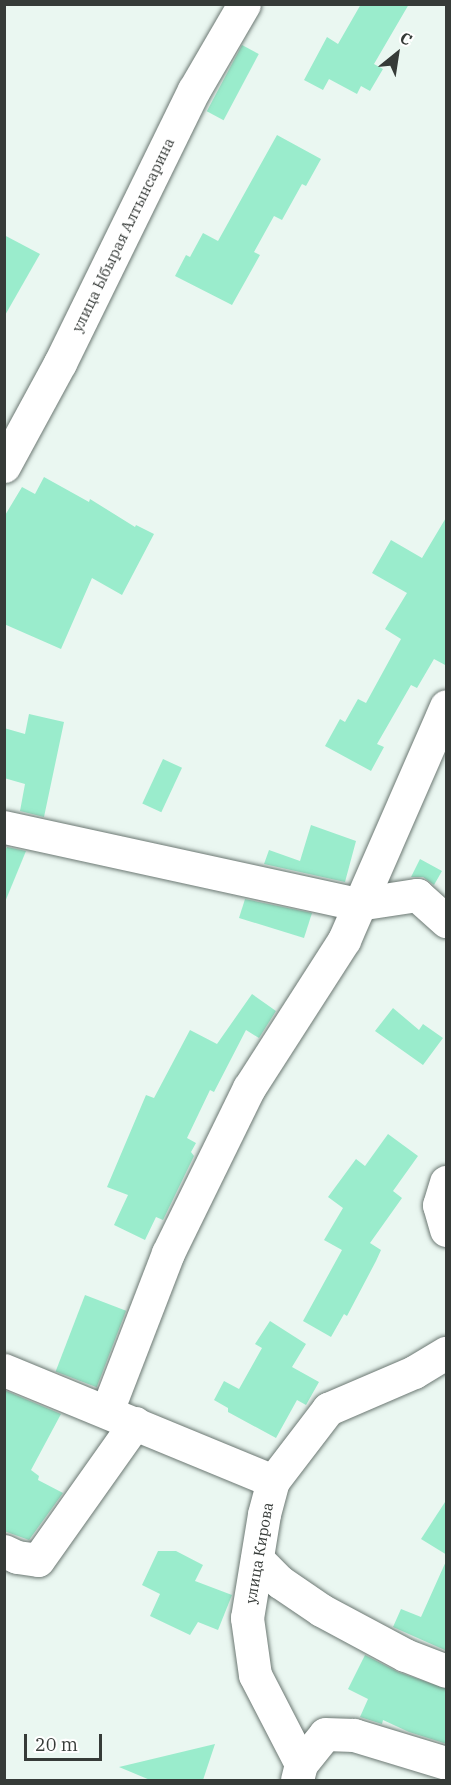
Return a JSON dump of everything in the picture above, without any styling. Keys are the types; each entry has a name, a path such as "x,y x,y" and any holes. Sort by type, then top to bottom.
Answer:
{"street":[{"name":"улица Ыбырая Алтынсарина","path":"4,466 60,363 194,90 244,4"},
{"path":"4,1551 17,1557 38,1560 121,1417 168,1253 249,1088 344,940 447,706"},
{"path":"4,827 358,904 417,895 447,921"},
{"path":"447,1182 440,1204 447,1230"},
{"name":"улица Кирова","path":"299,1772 255,1675 248,1618 264,1514 273,1481 328,1409 414,1372 447,1353"},
{"path":"4,1370 273,1481"},
{"path":"257,1559 280,1582 321,1610 405,1655 447,1671"},
{"path":"299,1772 325,1734 354,1736 447,1763"}],"building":[{"path":"361,4 409,4 374,64 383,69 370,91 361,86 357,94 329,79 323,90 304,80 327,37 338,44"},
{"path":"242,45 259,54 224,120 207,111"},
{"path":"277,135 321,159 306,186 302,184 282,220 274,216 254,252 260,255 232,305 175,276 186,255 190,257 203,233 218,241"},
{"path":"4,235 40,254 4,317"},
{"path":"44,477 89,502 90,499 135,527 136,525 154,534 122,595 92,578 61,649 4,624 4,517 22,487 35,494"},
{"path":"447,516 447,666 434,659 417,688 411,685 377,744 384,747 371,771 325,746 340,719 345,722 358,699 366,703 401,639 385,629 407,593 372,573 391,540 422,558"},
{"path":"29,714 64,722 44,817 20,811 25,784 4,778 4,728 25,734"},
{"path":"163,759 182,768 161,812 142,803"},
{"path":"311,825 356,841 345,882 264,864 269,850 300,861"},
{"path":"7,847 26,851 5,902 4,852"},
{"path":"420,859 442,871 434,885 423,877 411,877"},
{"path":"245,899 312,913 304,938 239,918"},
{"path":"252,994 276,1011 259,1038 246,1030 214,1092 210,1090 187,1138 196,1143 191,1152 194,1156 163,1220 156,1217 145,1240 114,1225 128,1195 107,1187 146,1095 154,1098 190,1030 217,1044"},
{"path":"393,1008 419,1030 423,1024 443,1038 423,1065 375,1031"},
{"path":"388,1134 418,1156 393,1191 402,1198 370,1243 381,1250 376,1261 347,1316 344,1314 331,1337 303,1321 342,1250 324,1240 343,1208 328,1197 356,1159 365,1166"},
{"path":"85,1295 126,1311 97,1387 56,1372"},
{"path":"270,1321 306,1344 292,1367 319,1382 306,1405 297,1400 276,1438 228,1412 228,1408 214,1400 224,1381 239,1389 262,1348 255,1344"},
{"path":"4,1390 61,1414 31,1470 39,1476 38,1480 63,1493 29,1540 4,1531"},
{"path":"447,1499 447,1555 421,1539"},
{"path":"158,1551 176,1551 203,1565 195,1581 232,1595 218,1630 198,1622 190,1635 150,1616 160,1594 142,1585"},
{"path":"447,1559 447,1651 393,1627 401,1609 421,1617"},
{"path":"365,1655 398,1672 447,1689 447,1744 409,1732 383,1720 382,1724 360,1717 368,1699 348,1689"},
{"path":"215,1744 203,1780 150,1780 119,1767"}]}
